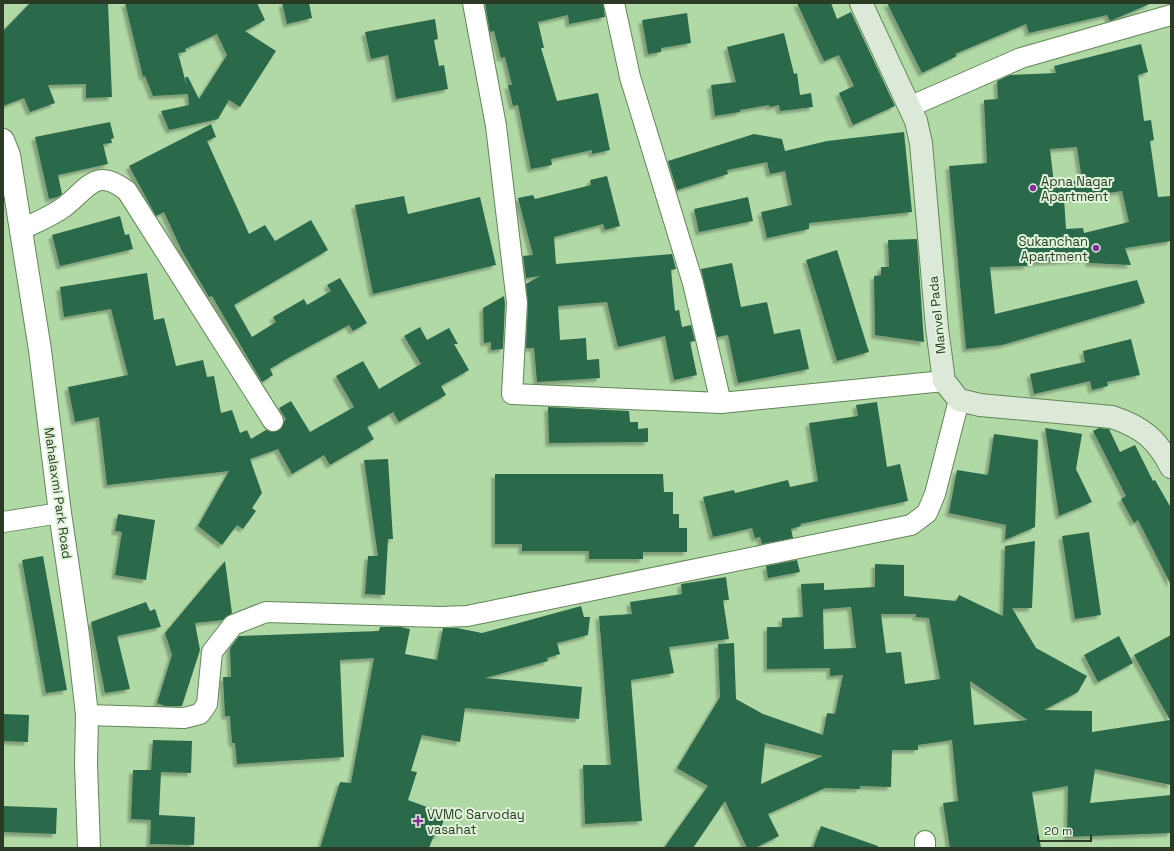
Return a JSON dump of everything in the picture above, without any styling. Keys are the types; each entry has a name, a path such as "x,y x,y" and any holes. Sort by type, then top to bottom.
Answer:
{"main road":[{"name":"Manvel Pada","path":"861,3 916,121 921,143 937,328 944,381"},
{"path":"944,381 959,400 980,406 1112,417 1131,424 1149,435 1164,453 1171,467"}],"street":[{"path":"473,3 496,126 517,303 512,394 721,403 944,381"},
{"path":"614,3 630,77 693,283 721,403"},
{"path":"1170,3 1171,8"},
{"path":"909,107 1021,58 1171,15"},
{"name":"Mahalaxmi Park Road","path":"3,140 9,155 40,350 60,513 78,635 86,715 89,848"},
{"path":"20,230 53,215 65,207 92,181 106,179 116,183 127,191 273,421"},
{"path":"86,715 184,718 200,714 207,704 212,652 233,625 266,612 441,617 467,616 911,524 927,513 936,494 959,400"},
{"path":"3,522 60,513"}],"building":[{"path":"30,3 108,3 112,97 86,98 86,84 48,85 55,103 30,112 24,98 3,106 3,31"},
{"path":"125,3 257,3 265,20 245,31 276,51 240,107 229,100 218,119 169,130 161,111 189,105 188,94 153,96 145,76 143,77","holes":["217,34 227,55 199,99 188,77 185,77 187,87 178,53 186,52 185,49"]},
{"path":"282,3 309,3 312,18 287,24"},
{"path":"485,3 603,3 605,17 569,24 568,15 538,22 544,48 541,48 557,101 598,93 610,150 592,154 592,150 551,159 552,165 531,169 518,105 513,106 508,85 512,85 505,57 501,58 494,31 490,32"},
{"path":"797,3 831,3 837,19 851,12 895,106 853,125 839,93 854,86 839,55 824,61"},
{"path":"887,3 1152,3 1110,21 1107,15 1029,33 1026,24 955,54 957,56 922,73"},
{"path":"687,13 691,43 661,48 661,52 648,54 642,20"},
{"path":"435,19 438,39 434,40 439,66 444,65 448,89 396,99 388,55 371,59 365,32"},
{"path":"784,33 794,74 797,73 800,95 811,93 813,107 780,111 779,105 770,107 769,105 715,116 711,85 736,82 727,47"},
{"path":"1141,44 1148,72 1138,75 1144,121 1151,120 1154,140 1150,141 1158,197 1171,196 1171,241 1125,248 1131,265 1089,263 1089,259 1027,263 1027,266 990,267 995,314 1137,280 1145,303 1002,345 966,349 949,166 987,163 984,100 998,99 997,81 1010,75 1056,73 1054,66","holes":["1077,147 1082,180 1054,184 1050,149","1122,191 1129,222 1084,233 1083,228 1066,229 1064,199"]},
{"path":"110,122 114,138 111,139 112,143 103,144 108,164 58,175 62,194 58,197 49,199 35,137"},
{"path":"211,124 216,137 207,141 249,234 265,225 275,241 311,220 328,250 234,305 252,337 276,322 273,317 304,299 307,305 331,291 327,285 340,278 367,323 353,331 349,325 288,358 270,369 273,375 262,382 212,296 209,297 182,251 164,212 156,216 129,166"},
{"path":"904,132 912,212 809,223 809,229 767,238 761,212 792,205 785,171 770,174 767,162 727,170 728,174 677,190 668,161 754,134 782,139 785,151 827,141"},
{"path":"607,176 620,226 605,230 603,224 554,237 556,264 672,254 676,269 671,270 675,311 679,310 682,327 691,325 695,341 690,342 697,375 674,380 665,336 618,347 607,302 558,306 560,340 586,338 587,360 599,359 600,378 537,382 534,348 526,348 528,304 526,284 540,276 526,278 523,256 533,255 518,198 533,195 535,199 591,185 590,180"},
{"path":"404,196 408,214 480,197 496,265 373,294 355,205"},
{"path":"748,197 753,221 699,232 694,209"},
{"path":"120,216 125,235 129,234 133,249 60,266 52,235"},
{"path":"917,239 924,342 875,335 874,276 881,275 881,267 889,267 888,240"},
{"path":"837,250 869,352 837,361 806,260"},
{"path":"732,263 741,307 767,302 774,334 800,329 809,369 738,383 728,335 717,337 701,269"},
{"path":"147,273 154,320 164,318 176,366 203,360 207,377 214,376 221,413 232,410 240,433 247,430 251,439 266,430 273,432 279,430 286,419 279,408 291,401 310,432 354,407 336,376 363,361 379,389 421,364 404,336 420,327 427,340 449,328 458,344 454,344 469,370 441,386 446,395 399,422 393,412 367,427 374,439 330,465 324,455 292,474 278,449 250,459 262,493 252,508 256,511 243,529 237,525 222,545 198,526 229,471 107,485 99,417 75,422 68,387 128,375 111,309 64,317 60,287"},
{"path":"504,296 503,349 491,350 491,342 484,343 483,308"},
{"path":"1131,339 1140,375 1107,382 1108,386 1092,390 1090,381 1034,394 1030,374 1085,362 1083,351"},
{"path":"877,402 887,467 900,464 908,501 800,524 801,526 791,529 793,538 762,544 760,537 755,538 752,528 713,537 703,497 734,490 735,493 788,480 790,487 818,481 809,423 858,416 856,405"},
{"path":"548,407 629,411 630,422 638,422 638,429 648,428 648,442 549,443"},
{"path":"1045,428 1082,434 1076,469 1092,502 1059,516"},
{"path":"1099,428 1109,429 1120,452 1135,445 1153,481 1155,480 1171,508 1171,585 1138,520 1134,523 1121,499 1126,496 1093,431"},
{"path":"994,434 1038,440 1035,527 1005,540 1006,525 949,513 957,470 988,475"},
{"path":"388,459 393,539 388,539 385,595 365,594 368,556 378,556 364,460"},
{"path":"495,474 663,474 664,492 673,492 673,514 679,514 679,528 687,528 687,552 643,552 643,559 589,559 589,551 522,551 522,544 495,544"},
{"path":"118,514 155,520 146,580 115,575 122,532 115,531"},
{"path":"1089,532 1101,615 1075,619 1062,536"},
{"path":"1035,541 1032,608 1012,608 1036,648 1087,676 1078,692 1044,710 1092,711 1092,732 1170,720 1134,655 1171,635 1171,785 1095,769 1090,803 1171,795 1171,833 1067,837 1068,786 1032,792 1041,848 950,848 943,803 958,801 952,740 918,745 918,750 892,750 891,787 860,786 860,789 825,788 768,814 779,836 755,848 747,848 725,801 693,848 664,848 708,786 677,768 720,697 718,644 734,643 736,699 763,714 823,735 827,713 835,714 843,675 830,676 830,668 767,669 767,627 782,627 782,618 803,617 801,584 824,583 824,590 875,587 875,564 904,565 904,596 956,601 959,595 1003,616 1005,546","holes":["851,607 856,648 824,649 823,609","881,614 916,614 916,617 929,618 940,679 905,684 901,652 886,653","970,681 1028,720 974,725","765,743 823,756 761,784"]},
{"path":"43,556 67,690 46,693 22,560"},
{"path":"797,560 800,572 768,578 766,566"},
{"path":"225,561 232,613 223,620 195,623 200,650 182,706 165,706 157,703 172,655 165,633"},
{"path":"726,577 729,600 723,600 729,639 669,647 674,673 631,680 642,821 585,824 583,765 611,765 599,616 632,614 630,602 682,594 681,584"},
{"path":"146,602 150,611 155,609 161,627 117,636 130,689 105,693 91,622"},
{"path":"581,606 584,617 590,617 588,635 557,643 560,654 547,658 548,661 485,678 582,687 579,719 465,708 460,742 422,735 411,771 417,772 408,800 446,814 438,836 434,835 429,848 320,848 340,782 351,783 374,658 340,660 344,757 237,764 235,743 232,743 230,716 225,716 223,677 231,677 230,648 239,636 379,631 380,627 401,627 410,629 405,654 437,660 443,628 457,628 482,633"},
{"path":"1119,636 1133,663 1098,682 1084,655"},
{"path":"3,714 29,715 28,742 3,741"},
{"path":"153,740 192,741 191,773 161,772 159,815 195,817 194,845 150,844 151,820 131,819 133,770 151,770"},
{"path":"3,806 57,808 56,834 3,832"},
{"path":"821,826 878,846 878,848 813,848"}],"place":[{"name":"Apna Nagar Apartment","path":"1033,188"},
{"name":"Sukanchan Apartment","path":"1096,248"},
{"name":"VVMC Sarvoday vasahat","path":"418,821"}]}
